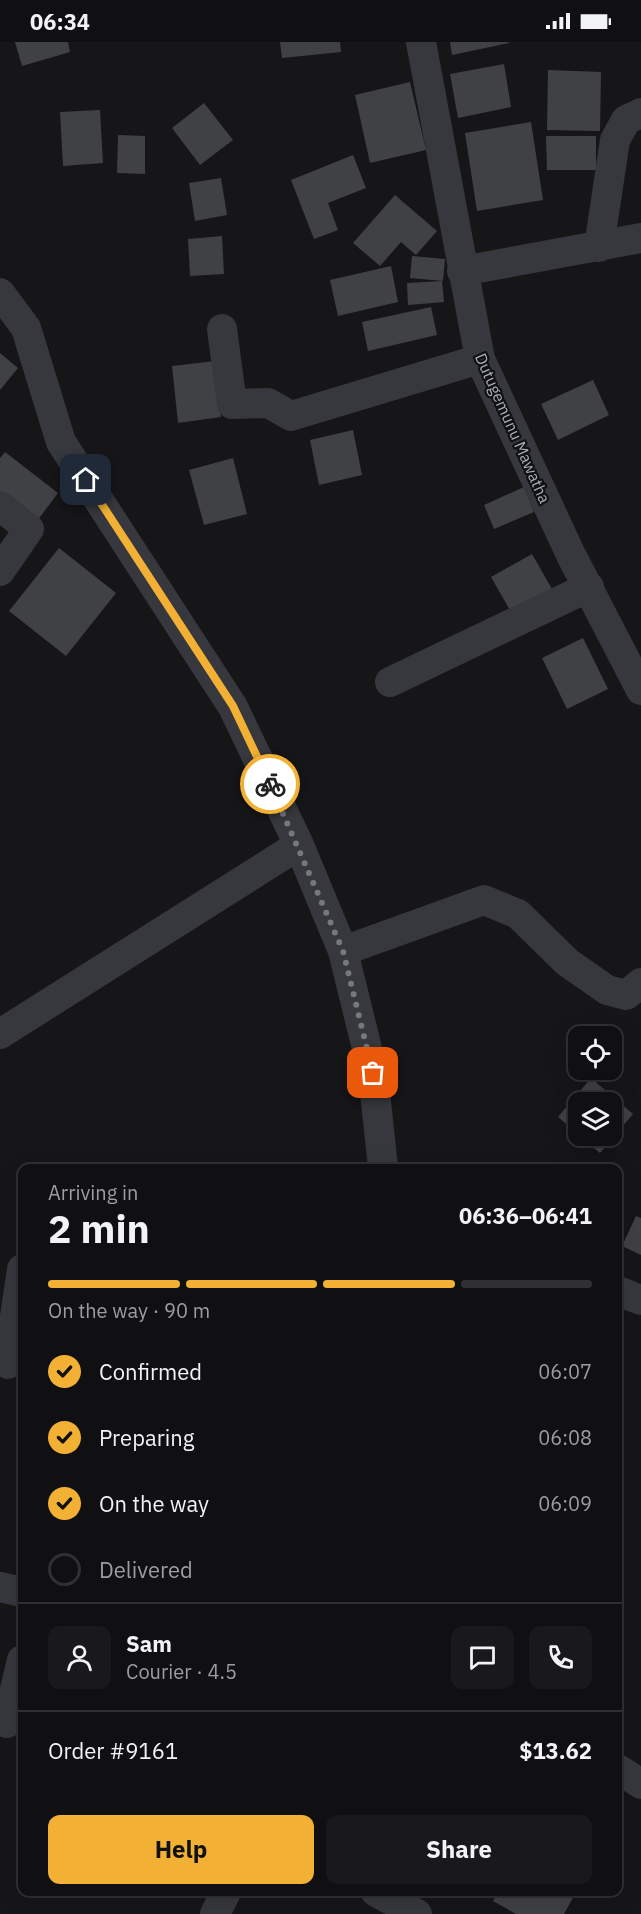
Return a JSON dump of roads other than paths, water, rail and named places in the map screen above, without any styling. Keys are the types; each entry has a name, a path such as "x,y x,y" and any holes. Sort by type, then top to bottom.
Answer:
{"street":[{"name":"Dutugemunu Mawatha","path":"421,42 480,358 571,555 641,690"},
{"path":"599,247 615,140 626,120 641,113"},
{"path":"462,271 641,238"},
{"path":"0,293 26,328 61,442 233,706 299,845 343,951 373,1073 383,1164"},
{"path":"222,329 232,404 268,403 291,416 480,358"},
{"path":"0,506 29,529 0,571"},
{"path":"390,682 589,587"},
{"path":"0,1034 299,845"},
{"path":"343,951 484,900 518,914 567,962 607,990 626,995 641,983"},
{"path":"622,1293 641,1300"},
{"path":"10,1364 18,1301"},
{"path":"0,1587 18,1591"},
{"path":"10,1726 18,1682"},
{"path":"622,1772 641,1784"},
{"path":"215,1914 224,1896"},
{"path":"383,1896 417,1914"}]}
